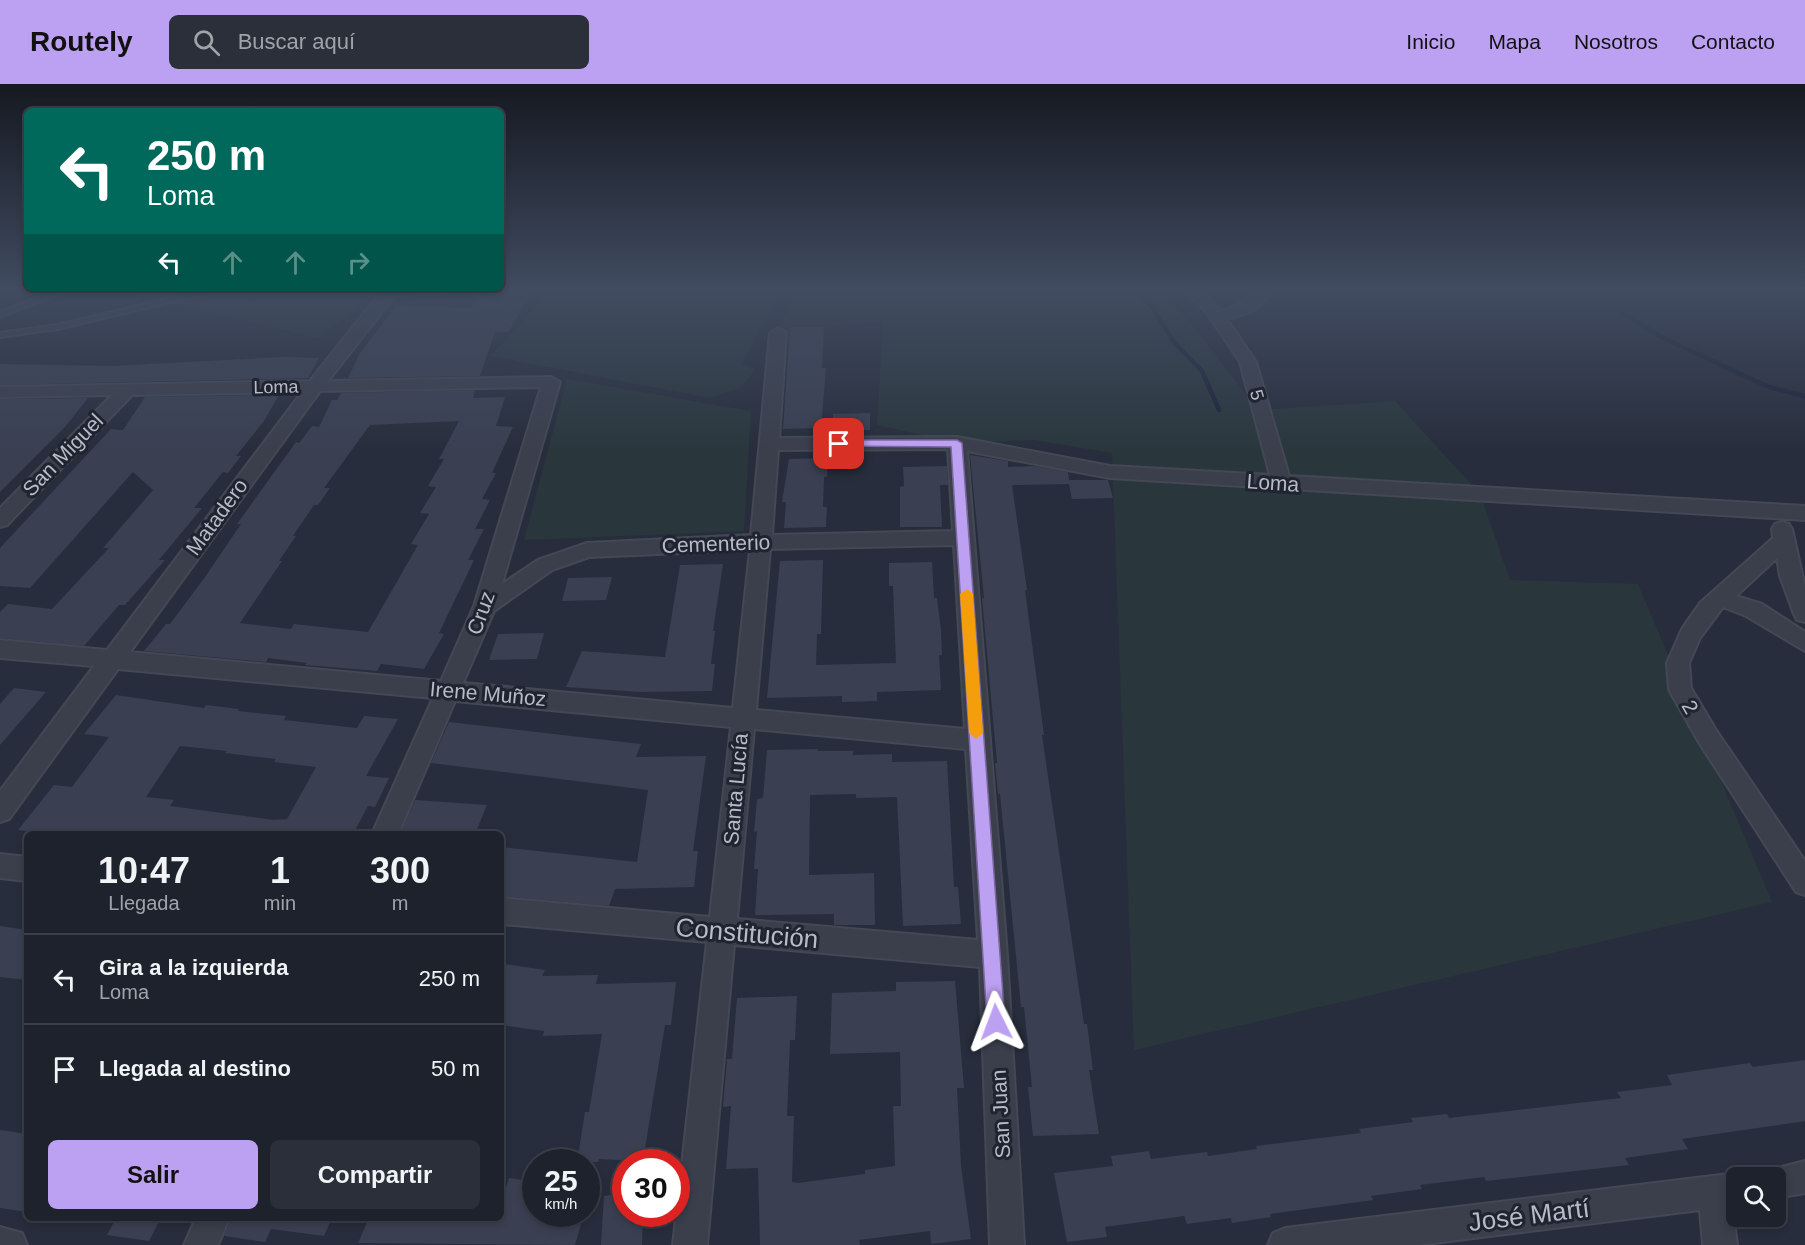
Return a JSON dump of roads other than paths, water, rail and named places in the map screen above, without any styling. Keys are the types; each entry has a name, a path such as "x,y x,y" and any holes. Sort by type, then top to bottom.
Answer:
{"street":[{"name":"Matadero","path":"0,811 350,342"},
{"name":"Santa Lucía","path":"690,1245 761,542 777,342"},
{"name":"5","path":"1235,342 1248,362 1282,484"},
{"name":"Loma","path":"0,392 551,382"},
{"name":"Cruz","path":"386,831 485,606 551,382"},
{"name":"San Miguel","path":"0,520 127,390"},
{"name":"Loma","path":"769,444 957,443 1110,472 1282,484 1805,513"},
{"name":"San Juan","path":"957,443 976,740 993,956 1007,1245"},
{"path":"1779,510 1790,576 1805,614"},
{"name":"Cementerio","path":"485,606 545,565 587,550 761,542 963,538"},
{"name":"2","path":"1784,541 1708,609 1690,636 1678,663 1680,689 1708,737 1805,883"},
{"path":"1720,598 1754,610 1805,643"},
{"name":"Irene Muñoz","path":"0,649 976,740"},
{"path":"0,866 24,869"},
{"name":"Constitución","path":"504,911 993,956"},
{"path":"1786,1180 1805,1177"},
{"path":"1720,1245 1726,1191"},
{"name":"José Martí","path":"1285,1245 1726,1191"},
{"path":"201,1245 212,1221"},
{"path":"0,1244 10,1245"}],"waterway":[{"path":"1174,342 1202,371 1219,410"},
{"path":"1672,342 1769,387 1805,396"}]}
